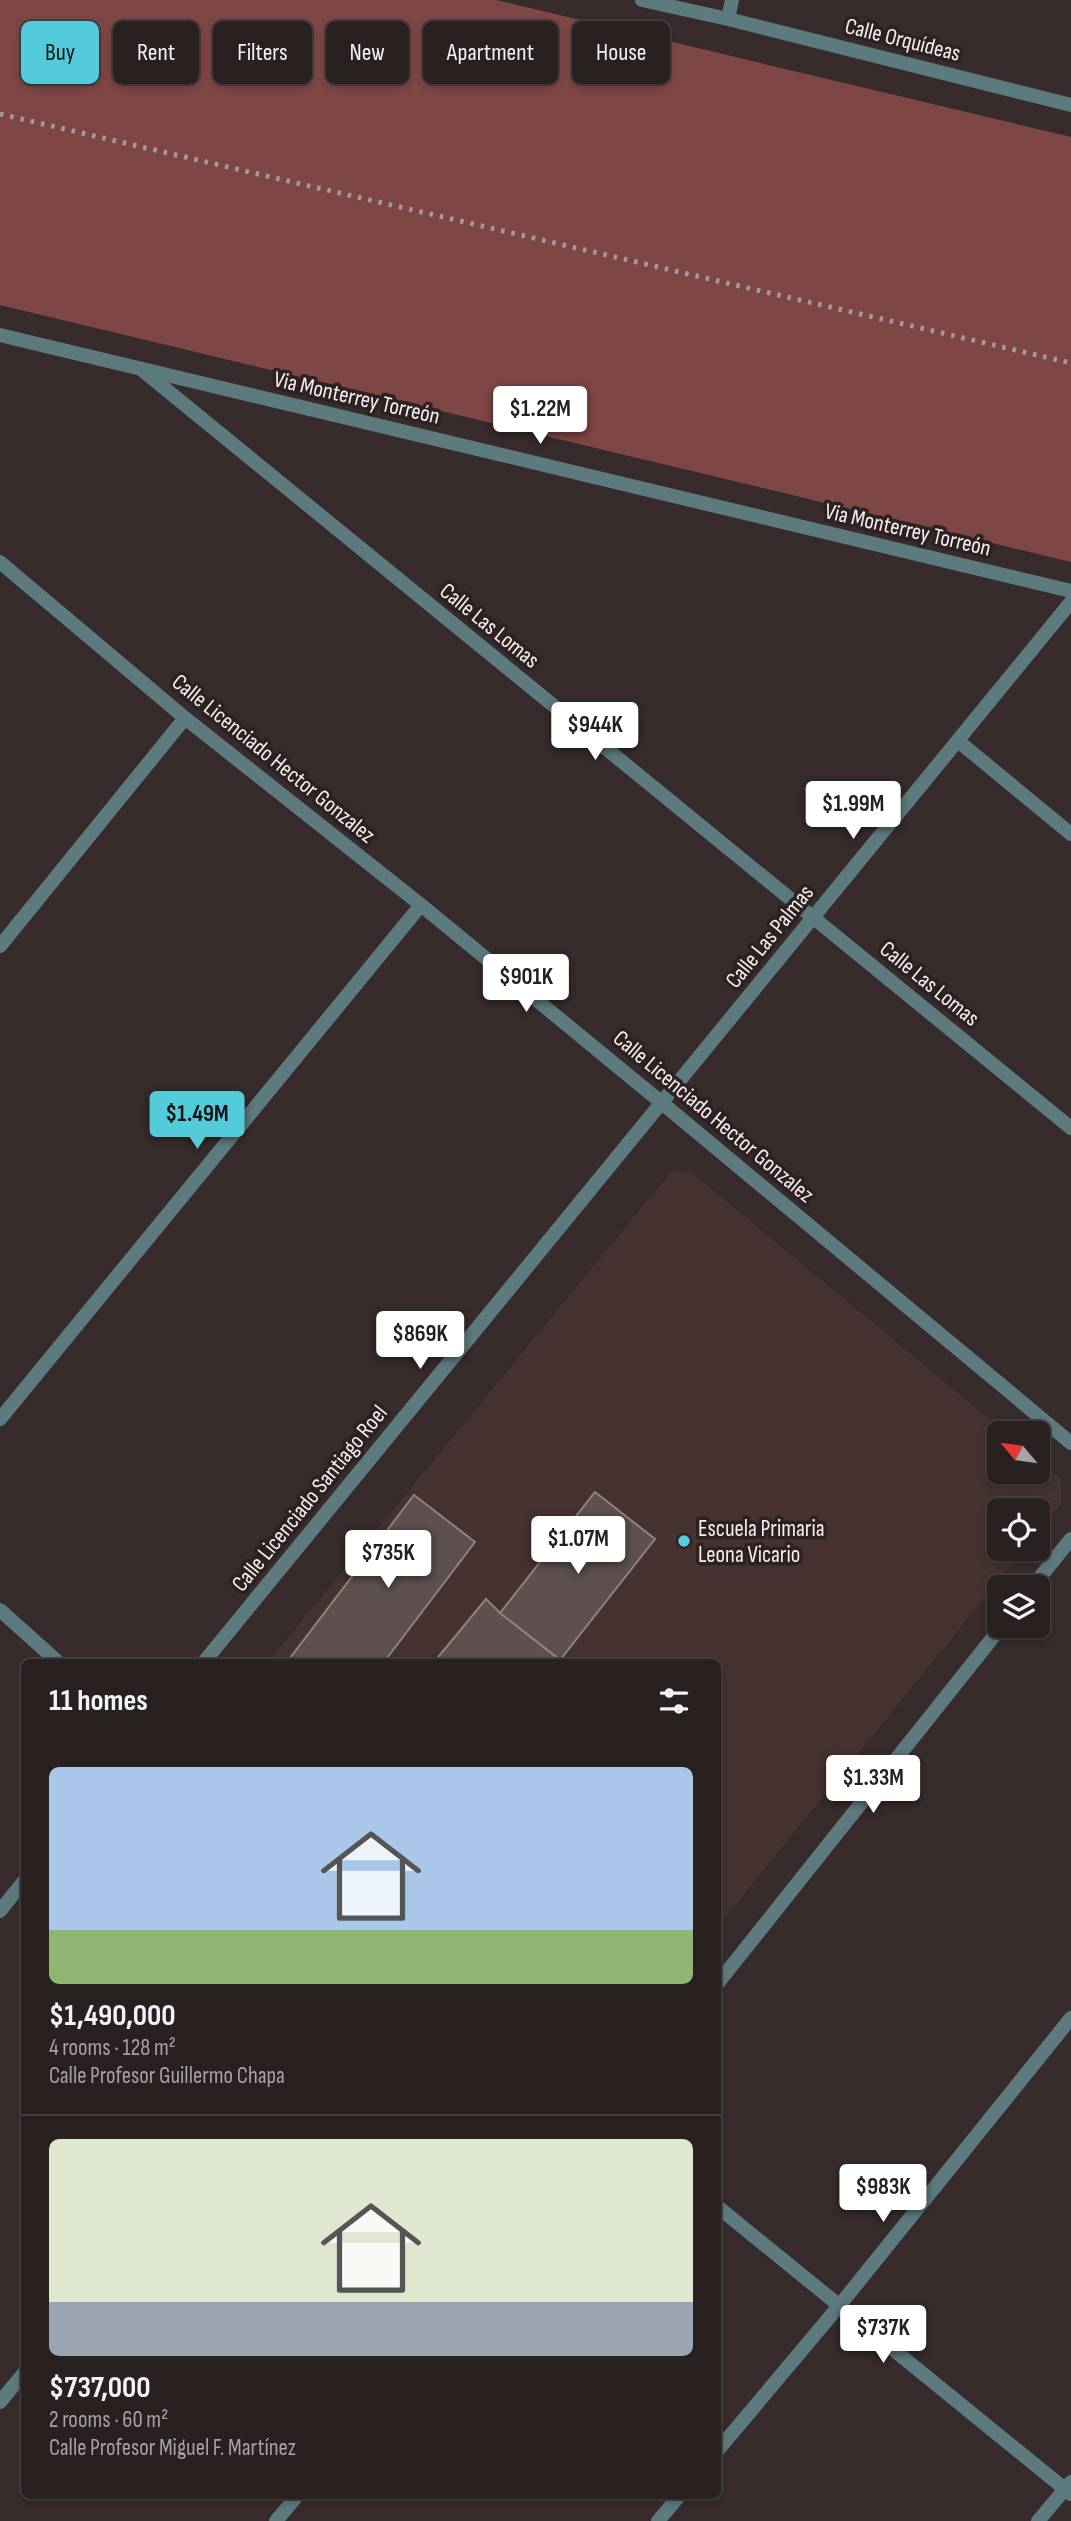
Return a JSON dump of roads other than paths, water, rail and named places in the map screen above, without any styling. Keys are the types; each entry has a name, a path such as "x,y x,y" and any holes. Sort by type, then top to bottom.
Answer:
{"street":[{"name":"Calle Orquídeas","path":"642,0 1071,105"},
{"path":"728,19 732,0"},
{"name":"Via Monterrey Torreón","path":"0,335 1071,591"},
{"name":"Calle Las Lomas","path":"141,369 1071,1128"},
{"name":"Calle Licenciado Hector Gonzalez","path":"0,562 185,718 421,905 1071,1443"},
{"name":"Calle Las Palmas","path":"662,1103 1071,602"},
{"path":"0,946 185,718"},
{"path":"957,741 1071,834"},
{"path":"0,1419 421,905"},
{"name":"Calle Licenciado Santiago Roel","path":"206,1659 662,1103"},
{"path":"1042,1575 1071,1539"},
{"path":"0,1610 55,1659"},
{"path":"721,1979 992,1638"},
{"path":"0,1911 21,1885"},
{"path":"721,2446 839,2306 1071,2018"},
{"path":"721,2209 1069,2488 1038,2521"},
{"path":"0,2402 21,2376"},
{"path":"276,2521 294,2499"},
{"path":"658,2521 676,2499"}],"railway":[{"path":"0,114 1071,363"}],"place":[{"name":"Escuela Primaria Leona Vicario","path":"684,1541"}]}
